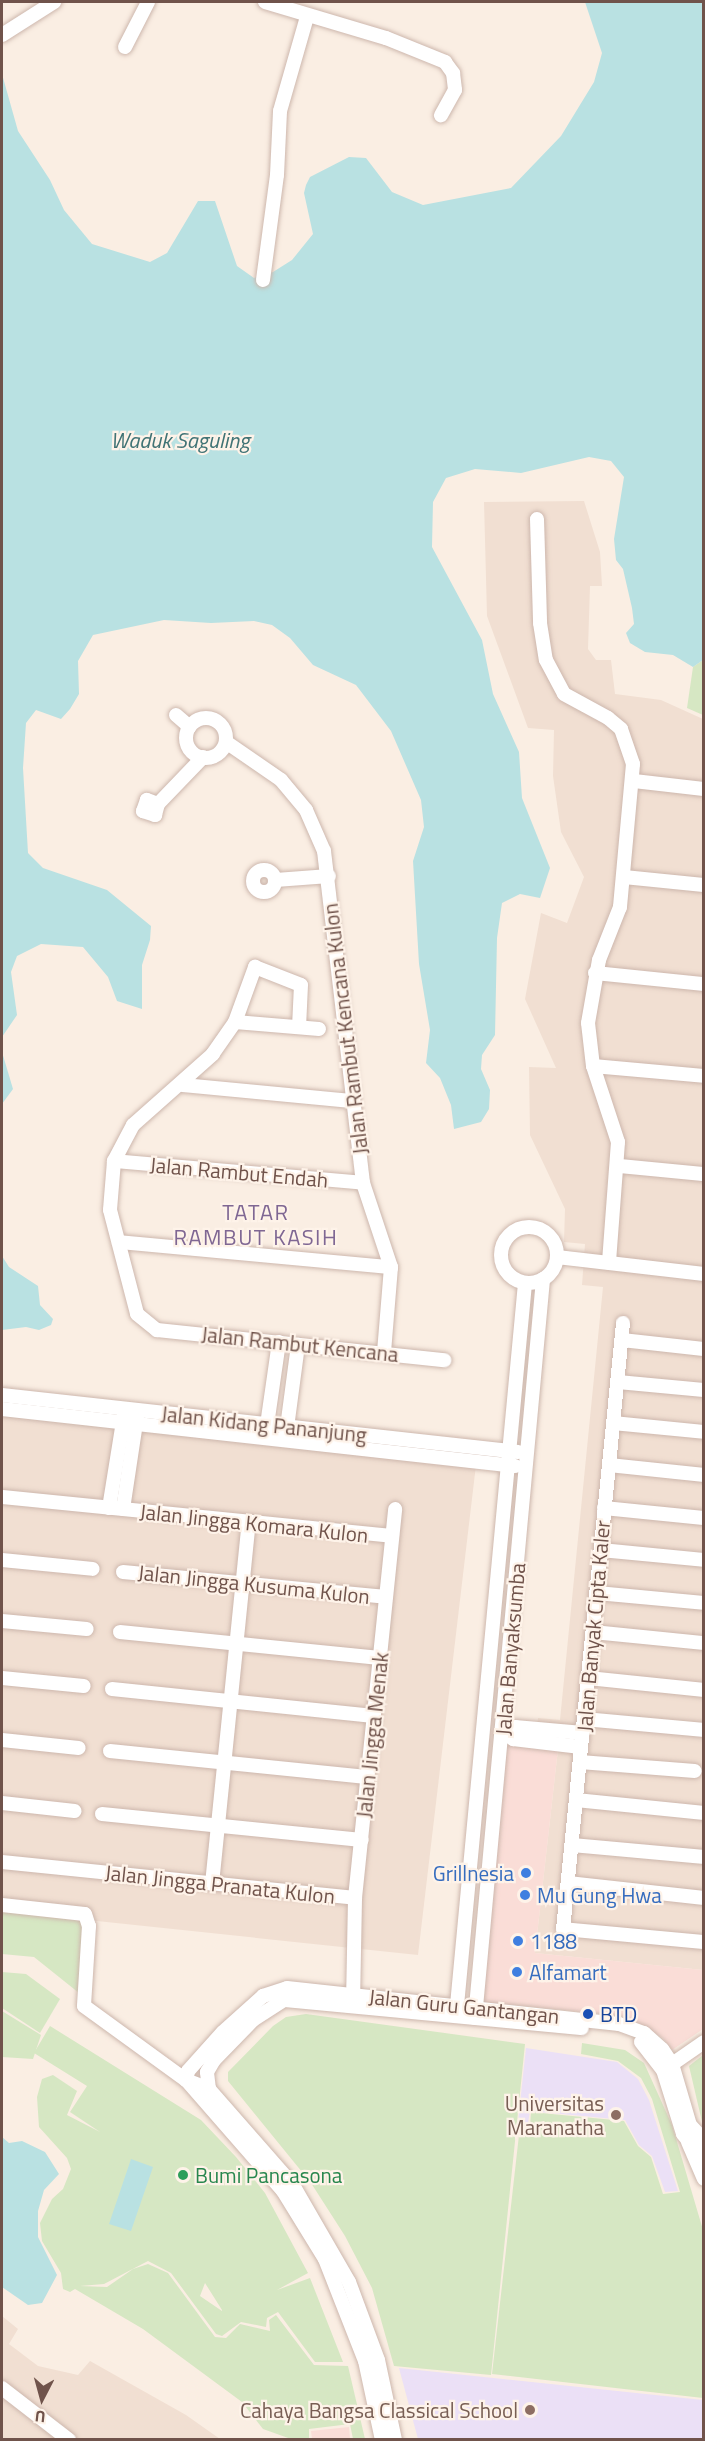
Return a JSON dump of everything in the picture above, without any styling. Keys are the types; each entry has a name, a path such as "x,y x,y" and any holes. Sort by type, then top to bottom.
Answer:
{"street":[{"path":"2,35 54,2"},
{"path":"125,48 148,2"},
{"path":"265,2 307,17 386,38 445,62 453,73 455,90 441,115"},
{"path":"263,280 277,175 280,111 307,17"},
{"path":"537,519 540,623 546,660 564,694 608,718 621,729 630,747 634,781 620,907 595,973 588,1023 593,1066 618,1142 619,1166 609,1263"},
{"path":"176,715 190,727"},
{"path":"209,718 221,724 226,742 222,751 210,758 195,756 186,746 190,727 195,721 209,718"},
{"name":"Jalan Rambut Kencana Kulon","path":"226,742 274,774 306,810 324,852 329,876 330,922 363,1183 391,1267 384,1353"},
{"path":"158,804 202,757"},
{"path":"634,781 704,789"},
{"path":"276,880 329,876"},
{"path":"624,877 704,885"},
{"path":"298,1027 301,985 255,967 235,1022 213,1054 182,1085 158,1101 132,1125 114,1161 110,1210 119,1242 391,1267"},
{"path":"595,973 704,984"},
{"path":"235,1022 319,1029"},
{"path":"593,1066 704,1076"},
{"path":"182,1085 352,1101"},
{"name":"Jalan Rambut Endah","path":"114,1161 363,1183"},
{"path":"619,1166 704,1174"},
{"path":"524,1227 542,1230 555,1245 557,1257 543,1280 525,1282 513,1278 502,1262 503,1242 512,1232 524,1227"},
{"name":"Jalan Rambut Kencana","path":"119,1242 137,1314 157,1330 444,1360"},
{"path":"557,1257 704,1274"},
{"name":"Jalan Banyaksumba","path":"476,2012 543,1280"},
{"name":"Jalan Banyaksumba","path":"457,2010 525,1282"},
{"name":"Jalan Banyak Cipta Kaler","path":"623,1323 563,1929 704,1942"},
{"path":"622,1340 704,1349"},
{"path":"266,1431 279,1342"},
{"path":"286,1433 298,1345"},
{"path":"618,1382 704,1390"},
{"name":"Jalan Kidang Pananjung","path":"2,1395 130,1416 286,1433 527,1453"},
{"name":"Jalan Kidang Pananjung","path":"2,1409 130,1416"},
{"path":"117,1509 130,1416"},
{"path":"613,1423 704,1432"},
{"name":"Jalan Kidang Pananjung","path":"286,1433 526,1468"},
{"path":"609,1465 704,1475"},
{"name":"Jalan Jingga Komara Kulon","path":"2,1497 392,1536"},
{"path":"604,1508 704,1518"},
{"name":"Jalan Jingga Menak","path":"354,1999 357,1961 355,1898 394,1509"},
{"path":"212,1884 249,1522"},
{"path":"601,1550 704,1560"},
{"path":"2,1560 93,1569"},
{"name":"Jalan Jingga Kusuma Kulon","path":"123,1572 386,1597"},
{"path":"597,1593 704,1603"},
{"path":"2,1621 87,1629"},
{"path":"120,1632 380,1658"},
{"path":"593,1632 704,1643"},
{"path":"2,1678 84,1686"},
{"path":"588,1678 704,1690"},
{"path":"112,1689 374,1716"},
{"path":"584,1719 704,1730"},
{"path":"503,1731 515,1727 582,1740"},
{"path":"2,1740 79,1748"},
{"path":"110,1752 367,1778"},
{"path":"580,1762 694,1771"},
{"path":"576,1800 704,1813"},
{"path":"2,1803 75,1811"},
{"path":"102,1814 362,1840"},
{"path":"572,1845 704,1857"},
{"name":"Jalan Jingga Pranata Kulon","path":"2,1862 355,1898"},
{"path":"568,1883 704,1898"},
{"path":"2,1905 84,1914 89,1926 84,2006 209,2089 293,2185 336,2253 378,2360 395,2439"},
{"name":"Jalan Guru Gantangan","path":"187,2076 223,2032 269,1993 287,1988 354,1999 620,2024 651,2039 668,2067 690,2125 704,2140"},
{"name":"Jalan Guru Gantangan","path":"209,2089 207,2072 214,2060 272,2005 297,1999 354,1999"},
{"path":"668,2067 704,2042"},
{"name":"Jalan Guru Gantangan","path":"668,2067 687,2141 704,2179"},
{"path":"187,2076 283,2191 325,2259 365,2361 382,2439"},
{"path":"687,2141 704,2152"},
{"path":"2,2388 61,2437"}],"shaded area":[{"path":"584,501 600,552 602,586 590,586 588,649 596,660 611,660 615,694 661,700 703,719 703,1970 535,1953 558,1749 537,1728 538,1718 560,1720 603,1287 582,1285 585,1244 564,1242 565,1209 530,1135 529,1067 556,1068 525,999 541,913 567,923 584,877 561,832 553,776 554,730 528,728 487,616 484,502"},
{"path":"2,1398 478,1448 418,1955 2,1911"},
{"path":"505,1743 558,1749 535,1953 703,1970 703,2029 672,2050 663,2038 625,2016 482,2002"},
{"name":"Universitas Maranatha","path":"526,2048 617,2062 638,2079 649,2100 678,2191 665,2192 652,2156 639,2145 625,2120 530,2111 528,2123 518,2122"},
{"path":"2,2316 18,2329 9,2344 38,2366 78,2375 90,2361 186,2415 220,2439 2,2439"},
{"name":"Cahaya Bangsa Classical School","path":"399,2368 703,2400 703,2439 418,2439"},
{"path":"349,2427 350,2439 312,2439 311,2431"}],"green space":[{"path":"703,660 703,715 687,708 693,667"},
{"path":"2,1911 81,1921 84,1926 79,1993 34,1957 2,1954"},
{"path":"2,1972 26,1974 60,1999 40,2033 2,2008"},
{"path":"2,2011 41,2035 33,2059 2,2057"},
{"path":"306,2014 525,2044 491,2375 394,2366 372,2288 345,2236 311,2183 228,2081 228,2072 273,2026 286,2017"},
{"path":"50,2026 201,2120 236,2157 265,2193 308,2273 277,2290 310,2278 343,2362 315,2362 278,2312 267,2318 266,2327 241,2322 222,2336 216,2334 171,2273 148,2261 104,2284 80,2286 107,2287 133,2269 148,2264 168,2273 215,2337 226,2338 240,2324 270,2331 269,2320 276,2315 314,2365 348,2366 365,2439 353,2439 350,2424 309,2429 309,2439 291,2439 263,2429 242,2402 143,2329 75,2289 70,2292 63,2289 61,2273 42,2241 40,2223 52,2199 63,2189 71,2169 67,2158 39,2127 37,2097 42,2079 53,2075 77,2091 67,2115 100,2132 70,2112 87,2086 34,2053","holes":["205,2283 222,2310 200,2296"]},
{"path":"582,2043 625,2050 644,2063 672,2125 703,2230 703,2398 492,2374 520,2126 530,2126 531,2112 624,2121 638,2146 651,2157 663,2194 680,2192 652,2099 641,2078 618,2061 581,2054"},
{"path":"703,2055 703,2126 689,2066"}],"water":[{"name":"Waduk Saguling","path":"585,2 703,2 703,660 693,667 673,655 645,652 630,643 626,633 634,624 632,608 623,569 616,560 614,539 624,477 611,461 589,457 521,473 475,469 446,478 433,502 432,547 482,640 493,694 519,752 522,798 550,868 540,898 520,894 502,903 497,938 495,1035 482,1055 481,1069 490,1090 489,1109 481,1122 454,1129 451,1105 440,1078 426,1063 430,1030 419,964 413,861 424,827 421,800 391,731 356,685 313,665 290,638 272,625 254,621 211,623 164,620 93,635 78,661 79,694 70,709 61,719 36,710 26,723 23,768 28,853 43,868 107,890 151,926 150,940 142,965 142,1009 117,1001 108,977 83,947 41,944 17,956 11,972 17,1015 2,1037 2,74 18,131 50,180 64,210 92,244 150,262 167,253 198,201 215,201 237,266 254,278 273,272 292,260 313,234 304,193 306,185 310,177 349,157 366,158 392,192 423,205 511,188 561,136 594,82 602,53"},
{"path":"2,1052 13,1089 2,1104"},
{"path":"2,1256 9,1267 38,1286 40,1305 53,1319 51,1325 39,1330 26,1327 2,1330"},
{"path":"2,2137 9,2143 22,2141 45,2152 59,2174 44,2190 38,2211 38,2237 57,2275 42,2303 28,2305 2,2287"},
{"path":"131,2159 153,2167 131,2231 109,2224"}],"place":[{"name":"Grillnesia","path":"526,1873"},
{"name":"Mu Gung Hwa","path":"525,1895"},
{"name":"1188","path":"518,1941"},
{"name":"Alfamart","path":"517,1972"},
{"name":"BTD","path":"588,2014"},
{"name":"Universitas Maranatha","path":"616,2115"},
{"name":"Bumi Pancasona","path":"183,2175"},
{"name":"Cahaya Bangsa Classical School","path":"530,2410"}],"district":[{"name":"TATAR RAMBUT KASIH","path":"256,1224"}]}
